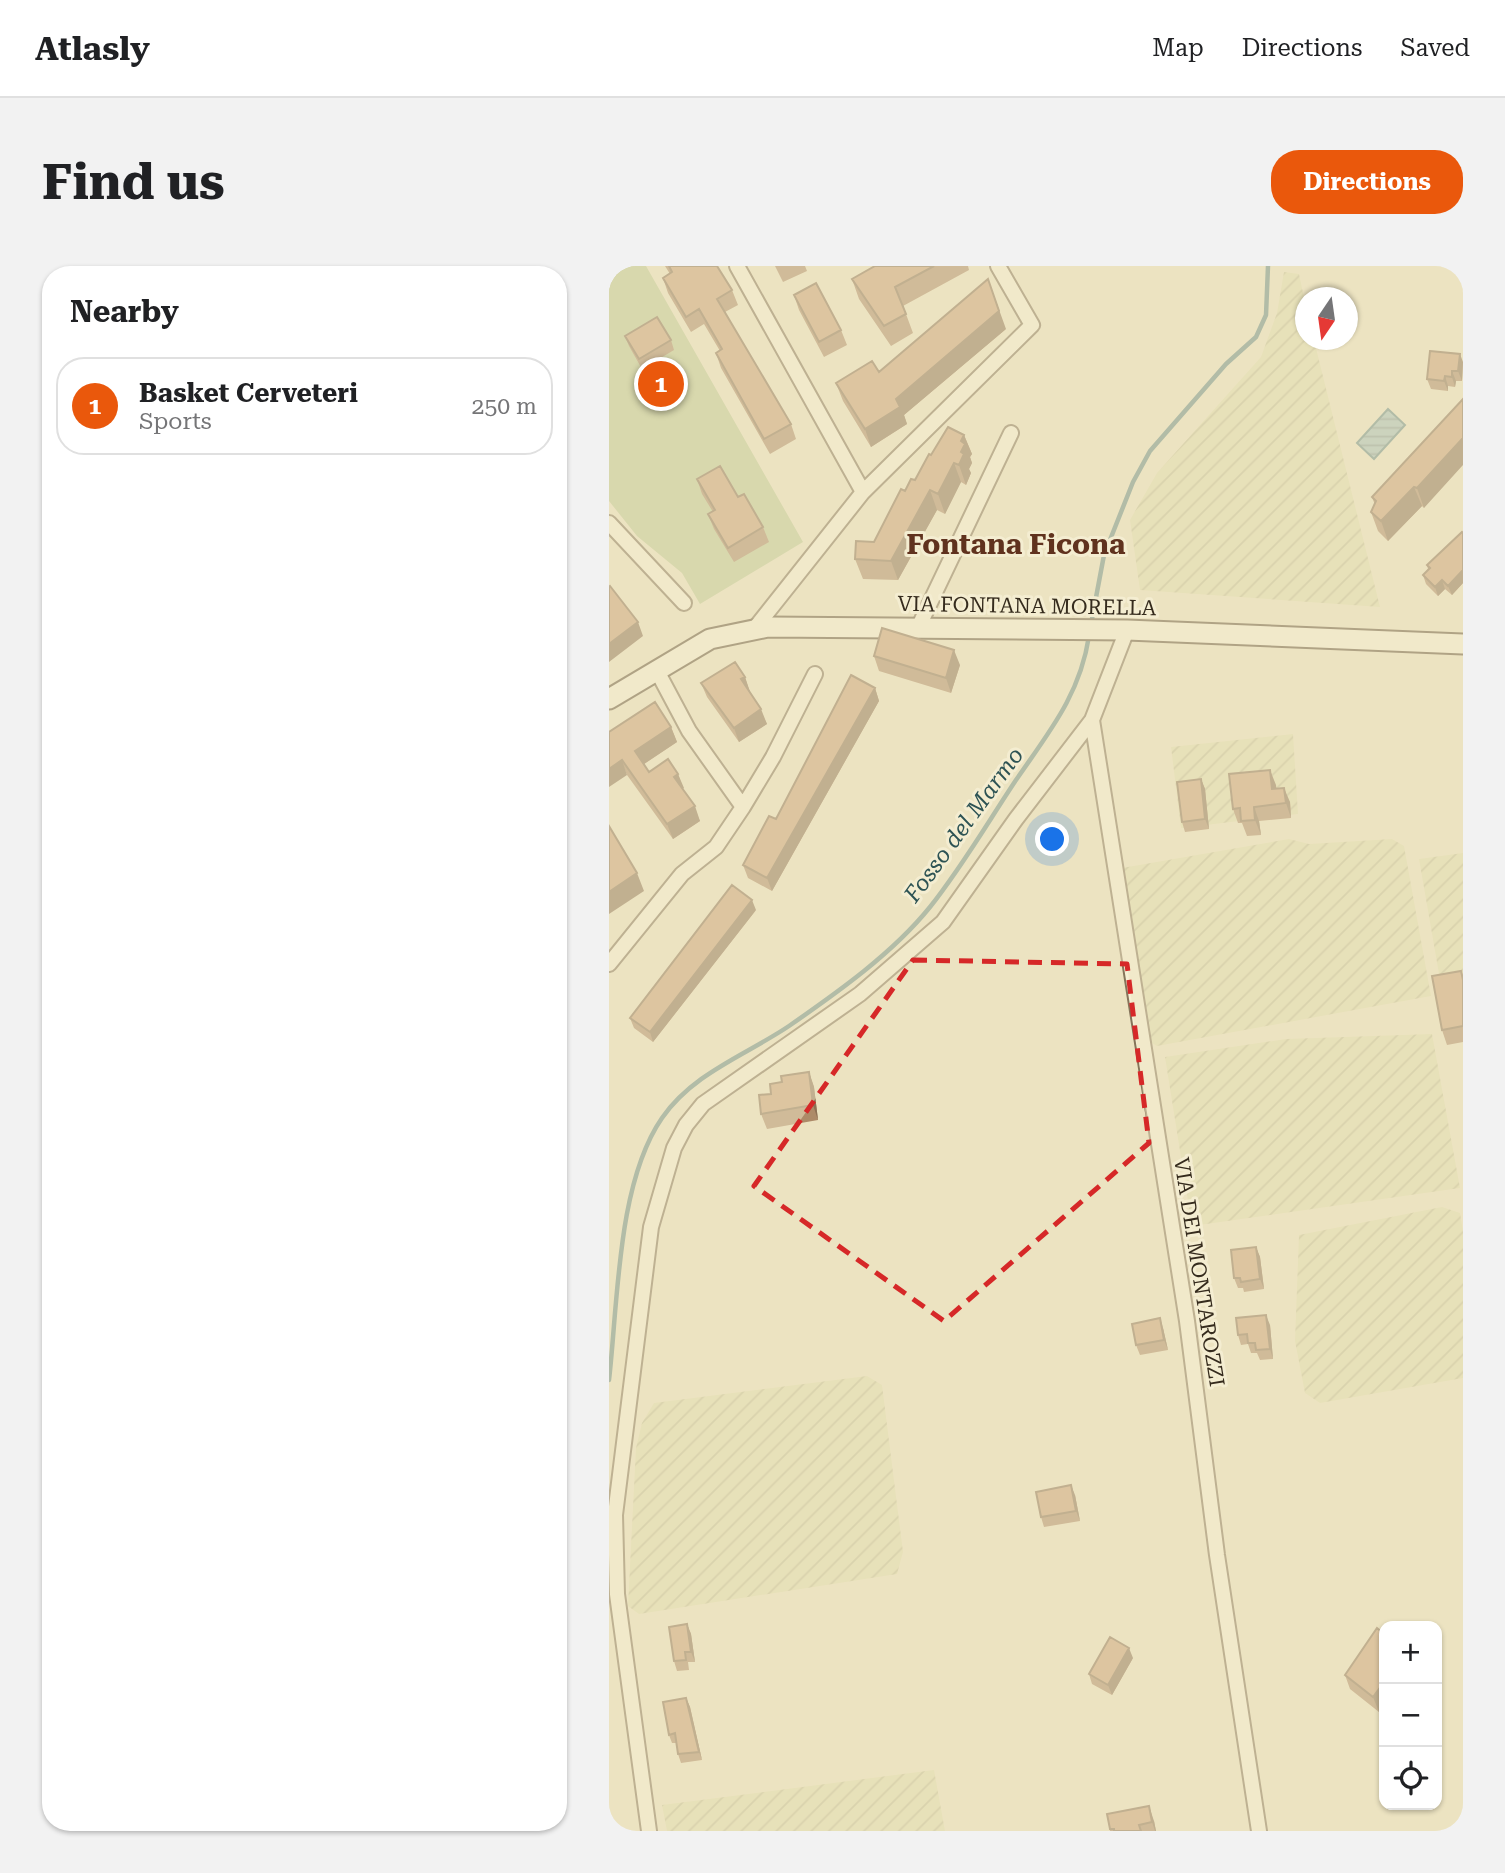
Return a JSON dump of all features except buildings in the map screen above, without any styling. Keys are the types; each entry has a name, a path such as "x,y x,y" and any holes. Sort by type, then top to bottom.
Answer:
{"street":[{"path":"737,266 863,492"},
{"path":"755,628 863,492 1029,320 998,266"},
{"path":"918,628 1011,433"},
{"path":"609,523 684,603"},
{"name":"VIA FONTANA MORELLA","path":"609,699 710,639 755,628 1075,629 1463,644"},
{"path":"649,1831 619,1613 614,1539 618,1479 646,1252 658,1195 674,1148 685,1125 709,1100 860,994 943,922 1016,819 1092,720 1119,630"},
{"path":"656,669 689,730 743,807"},
{"path":"609,964 682,874 716,847 778,749 815,674"},
{"name":"VIA DEI MONTAROZZI","path":"1092,720 1187,1321 1216,1544 1259,1831"}],"highlighted area":[{"path":"913,960 1127,964 1149,1143 944,1321 754,1186"}],"shaded area":[{"path":"1284,272 1299,274 1302,287 1295,287 1295,350 1316,350 1380,607 1140,590 1130,520 1157,473 1261,357 1277,313"},
{"path":"1293,734 1298,814 1181,828 1171,747"},
{"path":"1289,839 1309,844 1392,839 1404,846 1431,996 1157,1046 1149,1041 1122,868"},
{"path":"1463,853 1463,1035 1450,1037 1419,859"},
{"path":"1432,1034 1460,1188 1192,1226 1165,1057 1286,1039"},
{"path":"1442,1207 1460,1213 1463,1232 1463,1378 1320,1403 1305,1393 1295,1341 1299,1235"},
{"path":"867,1376 882,1385 903,1552 897,1574 639,1614 628,1606 636,1448 642,1423 654,1403"},
{"path":"934,1770 945,1831 667,1831 662,1805"}],"green space":[{"path":"609,266 646,266 803,542 700,604 682,573 637,536 609,501"}],"water":[{"path":"1388,409 1405,425 1374,459 1357,443"}],"waterway":[{"name":"Fosso del Marmo","path":"1091,624 1104,555 1133,482 1150,451 1226,364 1256,337 1266,315 1268,266"},
{"name":"Fosso del Marmo","path":"609,1380 628,1209 647,1145 662,1118 675,1102 704,1077 827,1000 882,956 915,924 953,876 1051,729 1071,695 1085,657 1089,636"}],"place":[{"name":"Basket Cerveteri","path":"661,384"}],"district":[{"name":"Fontana Ficona","path":"1016,544"}]}
